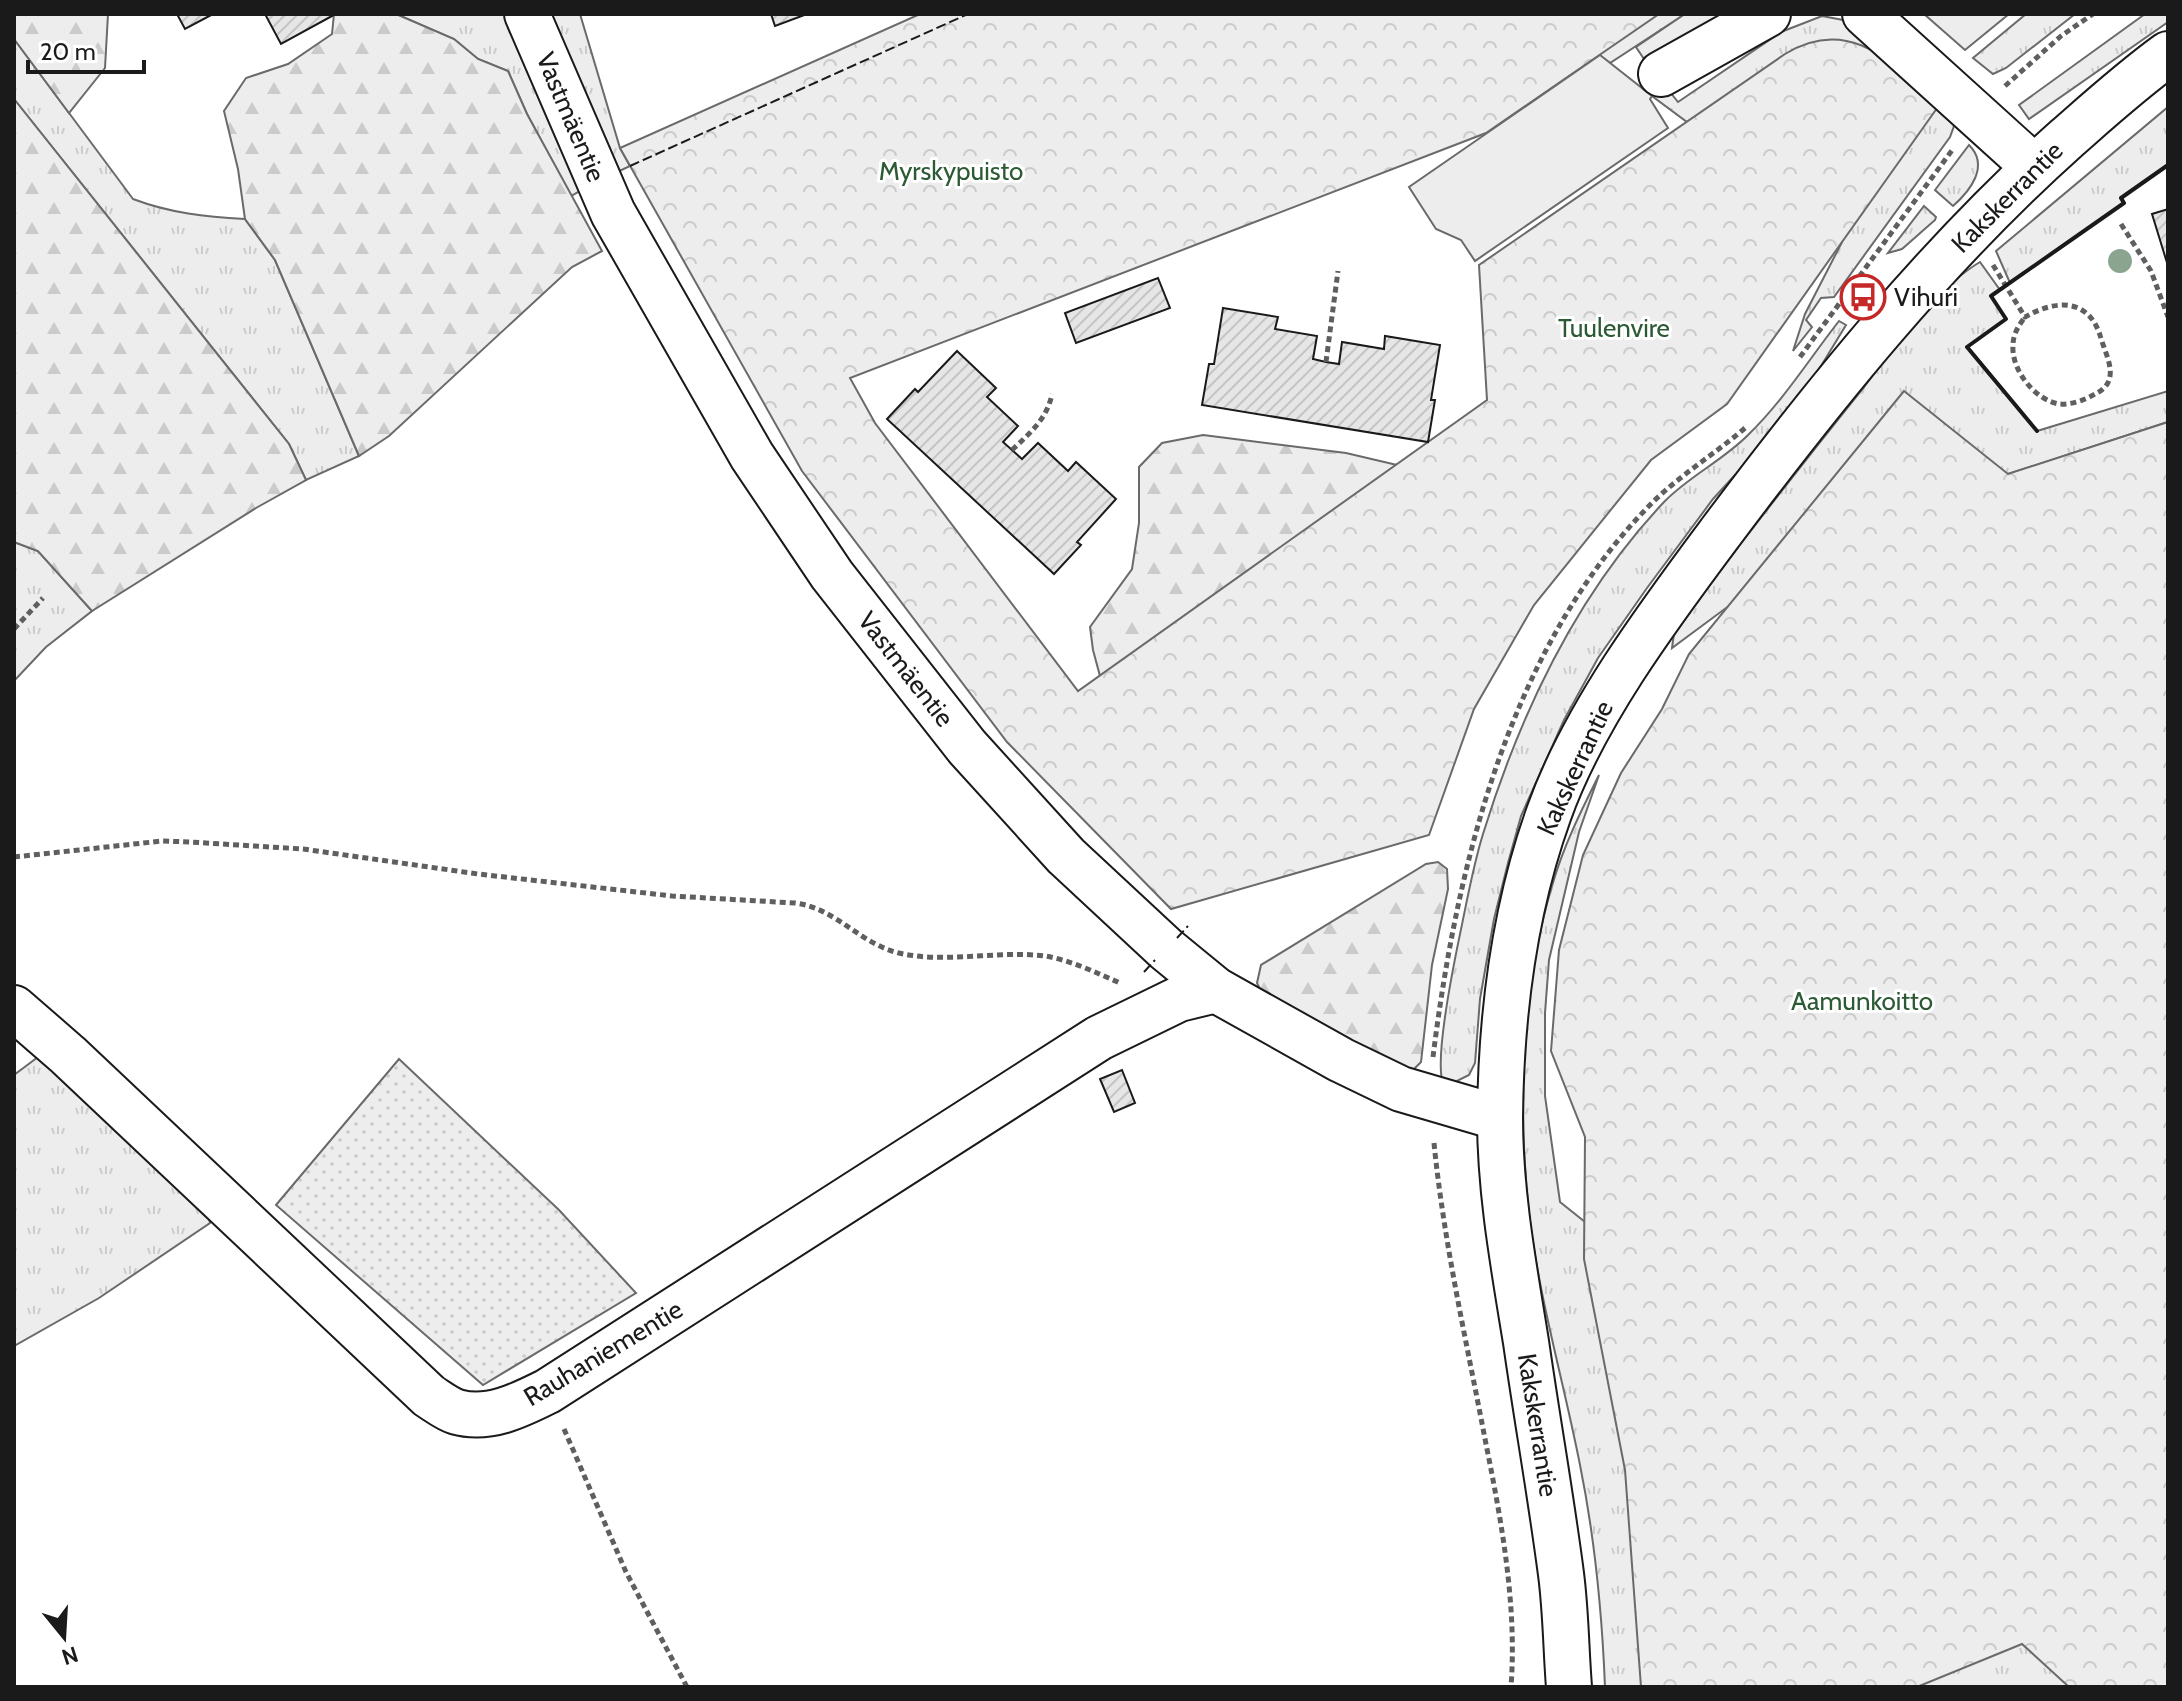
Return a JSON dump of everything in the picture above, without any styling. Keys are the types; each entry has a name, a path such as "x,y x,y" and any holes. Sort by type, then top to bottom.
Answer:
{"street":[{"name":"Vastmäentie","path":"527,14 613,213 752,456 832,575 967,747 1066,856 1166,949 1197,995 1401,1089 1500,1118"},
{"path":"1661,74 1768,14"},
{"path":"1865,14 2034,167"},
{"name":"Kakskerrantie","path":"1569,1687 1562,1578 1509,1227 1500,1118 1508,988 1521,912 1549,811 1603,704 1694,568 1859,356 1967,234 2034,167 2134,78 2168,54"},
{"name":"Rauhaniementie","path":"14,1008 68,1055 429,1396 456,1412 491,1414 548,1391 1099,1038 1197,995"}],"path":[{"path":"2000,92 2044,50 2093,14"},
{"path":"2121,224 2151,271 2168,317"},
{"path":"1986,254 2025,317"},
{"path":"1326,362 1338,271"},
{"path":"2061,303 2090,315 2109,365 2111,374 2108,384 2100,392 2071,403 2061,404 2037,394 2014,360 2013,344 2017,329 2025,317 2041,307 2061,303"},
{"path":"1012,450 1042,420 1049,409 1052,394"},
{"path":"14,629 43,598"},
{"path":"14,857 162,841 190,842 303,849 492,876 672,896 812,905 896,953 925,957 1048,956 1145,994 1197,995"},
{"path":"1433,1132 1438,1186 1505,1539 1513,1659 1511,1687"},
{"path":"548,1391 626,1572 687,1687"}],"green space":[{"path":"14,14 108,14 105,68 69,113 14,39"},
{"path":"334,14 396,14 454,39 478,59 508,71 527,114 602,251 572,267 389,436 359,456 275,260 245,219 238,169 224,111 246,78 288,64 332,34"},
{"path":"396,14 513,14 590,185 571,196 508,71 478,59 454,39"},
{"path":"536,14 580,14 620,148 630,166 609,176"},
{"name":"Myrskypuisto","path":"920,14 1659,14 1486,133 850,378 875,423 1078,691 1487,400 1479,265 1785,54 1808,43 1830,39 1850,42 1887,60 1940,104 1727,404 1651,460 1534,605 1474,709 1429,835 1171,909 1007,742 802,471 620,148"},
{"path":"1541,14 1685,14 1610,63"},
{"path":"2026,14 2075,14 2006,68 1993,74 1973,58"},
{"path":"2145,14 2168,14 2168,22 2029,119 2019,105"},
{"path":"1822,16 1843,20 1855,27 1954,114 1954,126 1950,137 1834,297 1821,298 1806,320 1812,327 1793,351 1805,314 1842,242 1748,90 1687,122 1652,96 1666,87 1678,102 1781,32"},
{"path":"14,39 133,199 188,214 245,219 275,260 359,456 306,480 289,444 14,99"},
{"path":"14,99 289,444 306,480 92,611 38,551 14,542"},
{"path":"2168,107 2168,165 2122,198 2124,203 2010,283 1996,251"},
{"path":"1969,145 1978,161 1978,170 1971,186 1953,206 1935,190"},
{"path":"1924,206 1936,217 1935,220 1902,249 1888,253"},
{"path":"1980,262 2000,290 1991,296 2006,319 1968,347 2037,431 2168,391 2168,422 2008,474 1726,608 1672,648 1674,633 1903,336 1932,302"},
{"path":"1839,321 1846,325 1810,384 1713,499 1647,588 1598,658 1564,720 1521,816 1508,863 1494,919 1480,999 1475,1063 1469,1075 1451,1084 1443,1083 1441,1054 1446,1010 1476,858 1515,744 1555,658 1604,576 1633,538 1664,502 1729,452 1761,421"},
{"name":"Aamunkoitto","path":"1904,391 2008,474 2168,422 2168,1687 2069,1687 2022,1644 1917,1687 1641,1687 1625,1470 1584,1259 1585,1137 1551,1051 1559,950 1583,855 1621,773 1662,709 1689,654"},
{"path":"1203,435 1346,453 1397,465 1100,676 1090,627 1132,569 1139,523 1139,467 1162,443"},
{"path":"14,542 38,551 92,611 46,647 14,681"},
{"path":"1599,775 1579,832 1549,960 1545,1013 1545,1096 1560,1202 2168,1687 1605,1687 1600,1603 1590,1520 1532,1237 1523,1125 1525,1044 1534,963 1542,924 1561,857"},
{"path":"1438,862 1447,869 1448,889 1432,965 1421,1062 1408,1075 1264,998 1257,983 1261,965 1426,864"},
{"path":"46,1051 207,1207 210,1223 99,1298 14,1346 14,1075"},
{"path":"399,1059 559,1210 636,1293 483,1385 276,1205"}],"shaded area":[{"path":"1685,14 1728,14 1650,68 1636,47"},
{"path":"1924,14 2009,14 1965,50"},
{"path":"1600,55 1652,96 1650,99 1668,128 1475,261 1461,240 1436,229 1409,187"}],"building":[{"path":"177,14 213,14 185,29"},
{"path":"265,14 331,14 332,16 281,44"},
{"path":"771,14 807,14 775,26"},
{"path":"2168,209 2168,266 2152,214"},
{"path":"1158,278 1170,308 1076,343 1065,313"},
{"path":"1223,308 1278,317 1275,329 1317,336 1313,359 1326,362 1339,364 1342,342 1384,349 1385,336 1440,345 1428,442 1202,405 1209,364 1214,364"},
{"path":"957,351 996,388 987,397 1018,426 1003,442 1022,459 1038,443 1068,471 1076,462 1116,499 1077,542 1081,545 1054,574 887,419"},
{"path":"1122,1070 1135,1103 1114,1112 1100,1079"}],"fence":[{"path":"630,166 968,14"},
{"path":"1177,938 1188,926"},
{"path":"1144,972 1155,960"}],"wall":[{"path":"2037,431 1967,347 2006,319 1991,296 2124,203 2121,198 2168,165"}],"place":[{"name":"Vihuri","path":"1863,297"}],"park label":[{"name":"Tuulenvire","path":"1614,328"}]}
